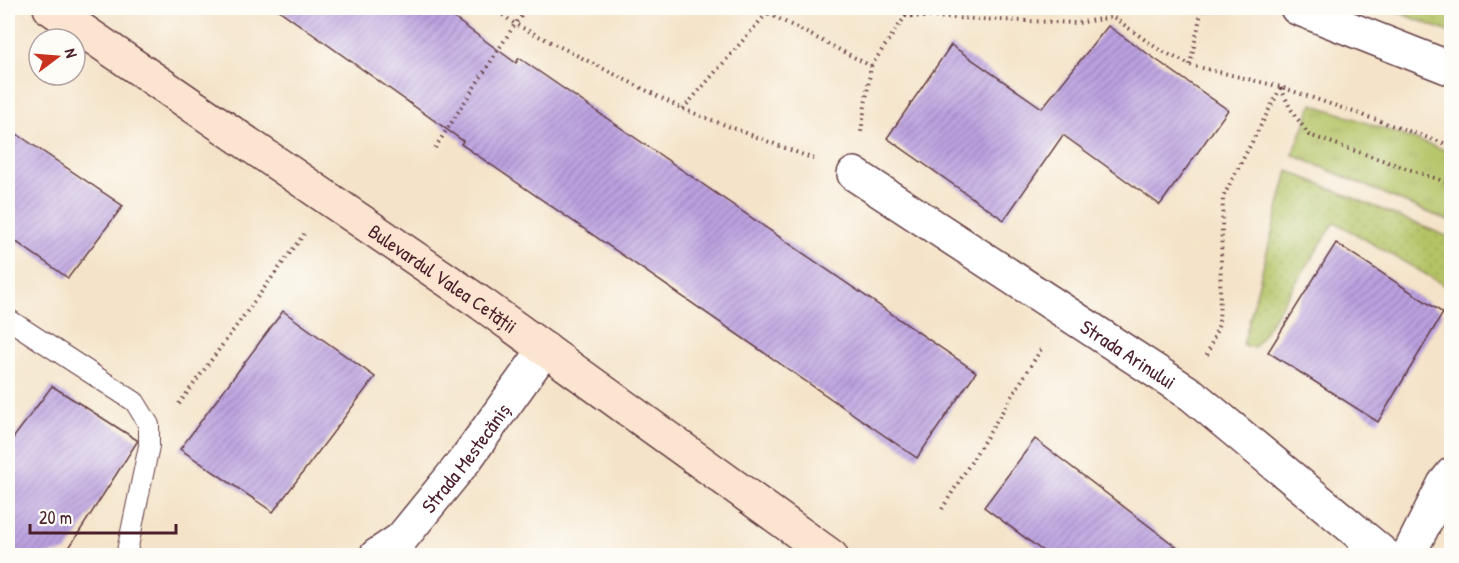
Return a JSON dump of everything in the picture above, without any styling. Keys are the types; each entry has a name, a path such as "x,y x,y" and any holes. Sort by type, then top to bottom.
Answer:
{"main road":[{"name":"Bulevardul Valea Cetății","path":"50,8 545,349 831,555"}],"street":[{"path":"1297,8 1452,69"},
{"name":"Strada Arinului","path":"854,174 1192,395 1386,555"},
{"name":"Strada Mestecăniș","path":"376,555 401,539 466,459 545,349"},
{"path":"1408,555 1444,484 1452,474"}],"lane":[{"path":"8,320 135,402 149,425 149,446 126,555"}],"path":[{"path":"493,8 515,24 683,110 854,174 871,66 912,8"},
{"path":"435,148 515,24 528,8"},
{"path":"758,8 871,66"},
{"path":"1190,65 1202,8"},
{"path":"683,110 767,13"},
{"path":"906,16 1077,23 1113,17 1158,49 1190,65 1281,87 1452,146"},
{"path":"1281,87 1290,108 1310,135 1452,184"},
{"path":"1219,324 1223,197 1281,87"},
{"path":"149,446 329,199"},
{"path":"942,509 1030,367"}],"green space":[{"path":"1387,8 1451,8 1451,33"},
{"path":"1312,104 1451,152 1451,222 1293,155"},
{"path":"1288,171 1451,238 1451,289 1335,222 1254,348 1243,345"}],"building":[{"path":"276,8 440,8 516,63 519,58 976,372 917,458 461,144 463,141"},
{"path":"1108,26 1228,110 1160,205 1063,135 1004,220 887,138 951,45 1042,108"},
{"path":"8,128 123,206 68,278 8,236"},
{"path":"1336,243 1443,313 1378,422 1268,352"},
{"path":"283,311 375,377 273,512 180,449"},
{"path":"52,386 137,442 67,551 45,555 8,555 8,445"},
{"path":"1035,439 1187,555 1048,555 984,507"}]}
